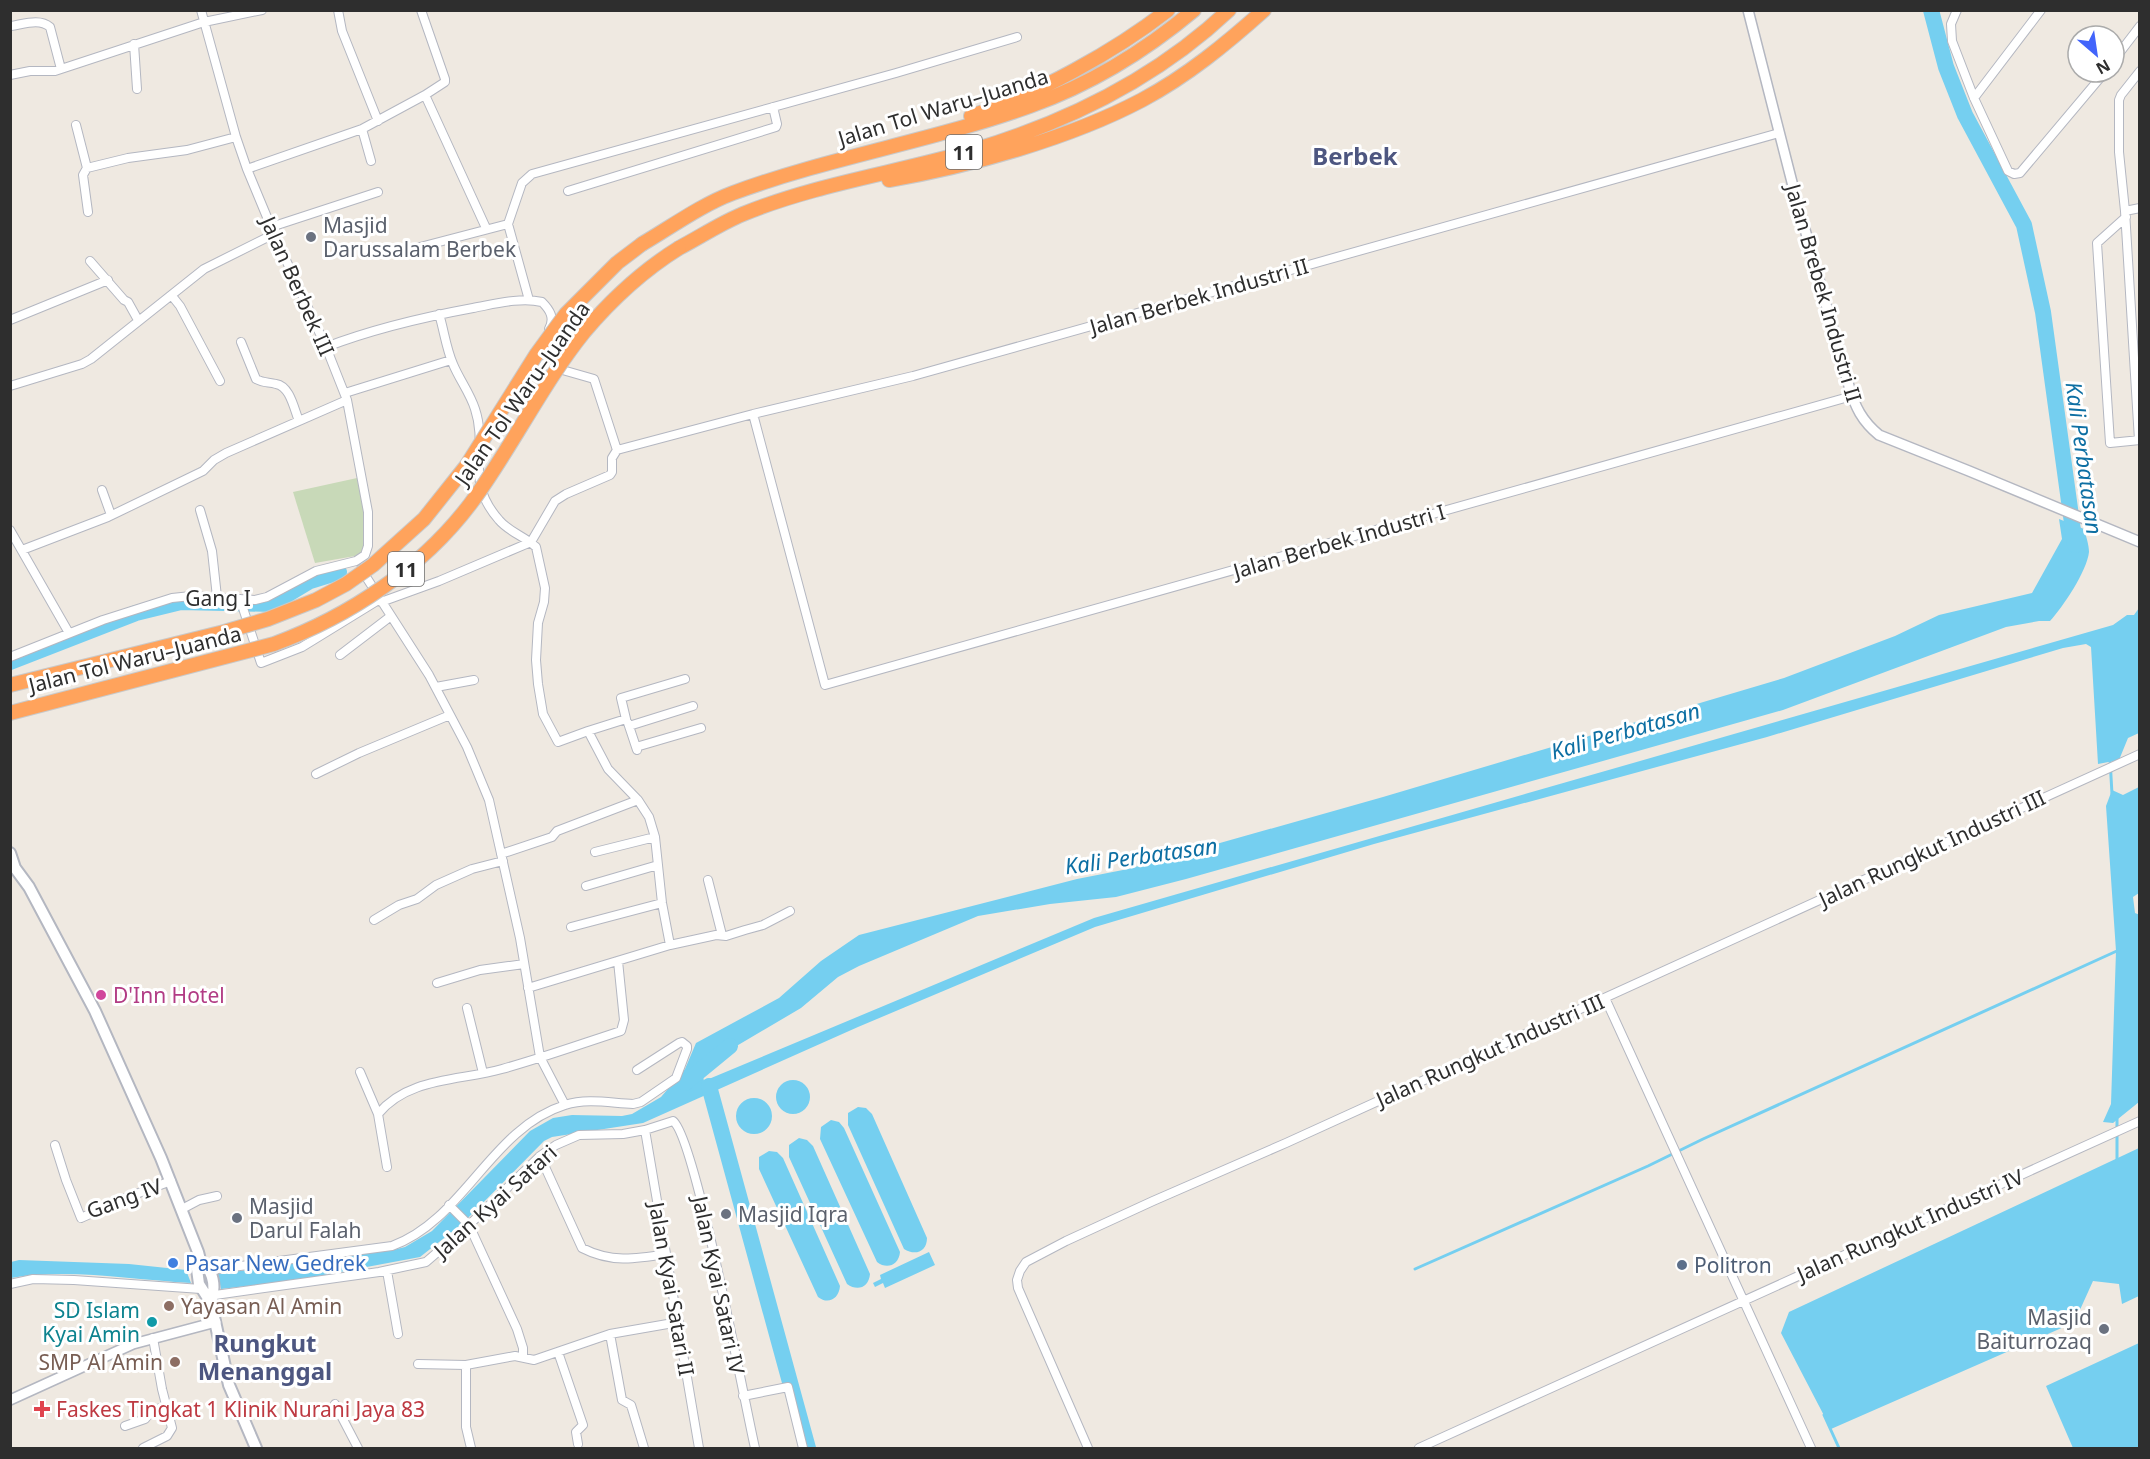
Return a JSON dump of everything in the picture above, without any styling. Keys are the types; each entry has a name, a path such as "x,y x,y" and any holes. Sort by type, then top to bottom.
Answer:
{"highway":[{"path":"798,172 856,150 984,112 1055,80 1119,44 1168,10"},
{"name":"Jalan Tol Waru–Juanda","path":"10,686 268,619 316,600 346,584 373,565 424,519 466,465 536,355 566,314 617,263 642,244 689,215 730,194 798,172 947,133 1048,99 1100,75 1140,51 1194,10"},
{"name":"Jalan Tol Waru–Juanda","path":"10,713 274,644 316,627 349,610 394,579 441,537 471,503 583,334 624,288 653,264 741,214 787,198 971,151 1065,117 1112,94 1158,66 1211,27 1228,10"},
{"path":"787,198 905,177 967,162 1033,144 1094,122 1143,99 1212,56 1264,10"}],"main road":[{"path":"10,853 13,866 29,887 95,1011 171,1181 200,1260 229,1385 256,1449"},
{"path":"200,1260 211,1273 206,1290"}],"street":[{"name":"Jalan Berbek III","path":"201,10 247,169 272,231 346,396 354,429 369,529 368,546 364,555 356,561"},
{"path":"10,75 30,71 52,72 204,22 262,10"},
{"path":"338,10 342,31 378,121"},
{"name":"Jalan Brebek Industri II","path":"1748,10 1779,133 1858,413 1879,435 2139,542"},
{"path":"1957,10 1951,24 1952,41 1974,98 2008,171 2014,174 2020,173 2095,84"},
{"path":"1974,98 2041,10"},
{"path":"247,169 362,129 445,82 422,11"},
{"path":"11,26 46,23 50,27 61,69"},
{"path":"2126,44 2139,26"},
{"path":"529,300 508,224 522,183 532,174 1017,37"},
{"path":"134,44 138,89"},
{"path":"2139,71 2119,100 2119,152 2126,214 2139,440 2110,443 2097,243 2126,214 2139,208"},
{"path":"425,95 486,228"},
{"path":"568,191 776,127 773,107"},
{"path":"76,125 87,168 83,175 88,212"},
{"path":"362,129 371,161"},
{"name":"Jalan Berbek Industri II","path":"617,450 753,414 913,376 1779,133"},
{"path":"87,168 128,158 187,150 236,137"},
{"path":"10,386 91,359 204,269 272,231 378,192"},
{"path":"420,247 508,224"},
{"path":"90,261 123,300 128,302 138,320"},
{"path":"10,320 108,280"},
{"path":"172,296 180,306 220,381"},
{"path":"240,601 261,663 302,647 381,600 439,581 531,542 555,501 612,472 612,458 617,450 594,379 530,360 530,356 553,322 552,315 542,302 529,300 501,303 439,314 352,337 326,348"},
{"path":"439,314 451,360 475,409 479,429 477,472 482,493 499,520 512,532 536,547 545,588 538,623 536,660 543,714 558,742 588,731 693,706"},
{"path":"242,342 256,379 280,384 285,388 299,421"},
{"path":"22,550 111,515 203,471 214,460 226,453 299,421 346,396 451,360"},
{"name":"Jalan Berbek Industri I","path":"753,414 825,685 1852,396"},
{"path":"102,490 111,515"},
{"path":"200,510 212,551 217,597"},
{"path":"10,530 69,633"},
{"path":"356,561 436,687 467,747 489,800 524,964 540,1057 565,1105"},
{"name":"Gang I","path":"10,657 103,620 172,598 191,596 240,601 255,600 267,597 316,571 356,561"},
{"path":"339,655 391,616"},
{"path":"686,679 621,698 627,722 637,748 701,728"},
{"path":"436,687 474,680"},
{"path":"316,774 359,753 450,715"},
{"path":"588,731 608,769 638,800 649,817 655,837 662,903 670,945"},
{"name":"Jalan Rungkut Industri III","path":"1088,1449 1018,1288 1017,1280 1026,1262 1066,1241 2139,754"},
{"path":"374,920 399,905 417,899 436,885 552,837 557,831 638,800"},
{"path":"595,852 655,837"},
{"path":"586,886 658,865"},
{"path":"708,880 722,935"},
{"path":"571,927 662,903"},
{"path":"528,988 670,945 726,936 763,925 790,911"},
{"path":"378,1114 401,1095 437,1081 499,1070 621,1031 624,1020 618,961"},
{"path":"437,983 480,970 524,964"},
{"path":"1605,998 1811,1449"},
{"path":"467,1008 483,1073"},
{"path":"211,1273 392,1246 414,1236 451,1207 522,1128 548,1112 565,1105 596,1101 633,1104 641,1102 676,1078 687,1046 679,1042 637,1070"},
{"path":"360,1072 378,1114 387,1167"},
{"name":"Jalan Kyai Satari","path":"10,1284 33,1279 74,1280 206,1290 387,1271 429,1260 540,1156 556,1145 579,1135 623,1134 672,1121 677,1123"},
{"name":"Jalan Rungkut Industri IV","path":"1419,1449 2139,1121"},
{"name":"Jalan Kyai Satari IV","path":"677,1123 702,1201 755,1449"},
{"name":"Jalan Kyai Satari II","path":"645,1130 699,1449"},
{"name":"Gang IV","path":"55,1144 81,1218 171,1181"},
{"path":"540,1156 582,1248 600,1256 625,1260 666,1254"},
{"path":"182,1209 199,1200 217,1196"},
{"path":"451,1207 468,1224 517,1329 523,1348 523,1357"},
{"path":"387,1271 398,1334"},
{"path":"10,1400 133,1344 216,1322"},
{"path":"418,1364 466,1365 515,1356 534,1360 610,1334 679,1322"},
{"path":"610,1334 622,1400 631,1405 644,1449"},
{"path":"143,1449 171,1432 172,1428 153,1338"},
{"path":"558,1352 583,1425 576,1432 578,1444"},
{"path":"466,1365 466,1427 471,1449"},
{"path":"743,1396 788,1387 803,1449"},
{"path":"335,1404 358,1449"},
{"path":"125,1426 145,1419 152,1412 166,1406"}],"green space":[{"path":"357,478 367,528 363,551 355,556 315,563 293,492"}],"water":[{"name":"Kali Perbatasan","path":"2059,519 2084,529 2089,552 2084,569 2074,588 2050,621 2006,627 1783,710 1186,879 1116,897 1050,904 978,916 838,977 801,1008 701,1067 704,1081 1094,918 2113,625 2127,615 2134,615 2139,608 2139,733 2128,738 2119,760 2098,764 2091,647 2086,644 2063,648 1767,737 1374,844 1095,927 858,1027 643,1123 552,1137 544,1141 462,1224 420,1257 292,1281 221,1289 218,1274 405,1247 432,1231 530,1131 553,1118 572,1115 622,1116 632,1114 661,1097 685,1069 696,1043 779,998 821,961 859,935 1077,879 1128,869 1383,797 1784,678 1895,636 1939,615 2032,593 2062,539"},
{"path":"2139,787 2139,893 2133,897 2135,913 2140,915 2139,1102 2113,1123 2103,1122 2111,1104 2116,951 2106,806 2112,790 2123,795"},
{"path":"793,1080 805,1085 810,1097 805,1109 793,1114 781,1109 776,1097 781,1085"},
{"path":"754,1098 767,1103 772,1116 767,1129 754,1134 741,1129 736,1116 741,1103"},
{"path":"858,1107 866,1108 872,1114 927,1238 925,1247 920,1251 912,1252 904,1249 848,1125 848,1113"},
{"path":"831,1120 839,1122 844,1128 900,1252 892,1265 885,1266 877,1262 820,1139 821,1127"},
{"path":"799,1138 807,1140 813,1146 870,1274 868,1282 862,1287 855,1288 847,1284 789,1157 789,1145"},
{"path":"2139,1148 2139,1296 2122,1304 2119,1284 2093,1281 2079,1312 2082,1319 1831,1429 1781,1333 1789,1312"},
{"path":"769,1151 777,1152 783,1158 840,1286 838,1294 832,1299 826,1300 818,1297 759,1169 759,1157"},
{"path":"929,1252 935,1265 885,1288 883,1283 875,1287 873,1283 881,1279 880,1275"},
{"path":"19,1260 129,1264 186,1270 191,1283 78,1274 11,1278 11,1262"},
{"path":"2139,1343 2139,1448 2073,1448 2046,1386"}],"waterway":[{"name":"Kali Perbatasan","path":"1931,10 1946,67 1965,115 2024,225 2043,312 2075,545"},
{"path":"10,662 136,613 181,602 272,604 310,581 339,572"},
{"path":"2110,759 2112,794"},
{"path":"1415,1269 1648,1166 2119,950"},
{"name":"Kali Perbatasan","path":"685,1083 730,1046"},
{"path":"709,1086 808,1448"},
{"path":"2117,1116 2117,1160"},
{"path":"1824,1415 1839,1448"}],"place":[{"name":"Masjid Darussalam Berbek","path":"311,237"},
{"name":"D'Inn Hotel","path":"101,995"},
{"name":"Masjid Iqra","path":"726,1214"},
{"name":"Masjid Darul Falah","path":"237,1218"},
{"name":"Pasar New Gedrek","path":"173,1263"},
{"name":"Politron","path":"1682,1265"},
{"name":"Yayasan Al Amin","path":"169,1306"},
{"name":"SD Islam Kyai Amin","path":"152,1322"},
{"name":"Masjid Baiturrozaq","path":"2104,1329"},
{"name":"SMP Al Amin","path":"175,1362"},
{"name":"Faskes Tingkat 1 Klinik Nurani Jaya 83","path":"42,1409"}],"district":[{"name":"Berbek","path":"1355,155"},
{"name":"Rungkut Menanggal","path":"265,1356"}]}
